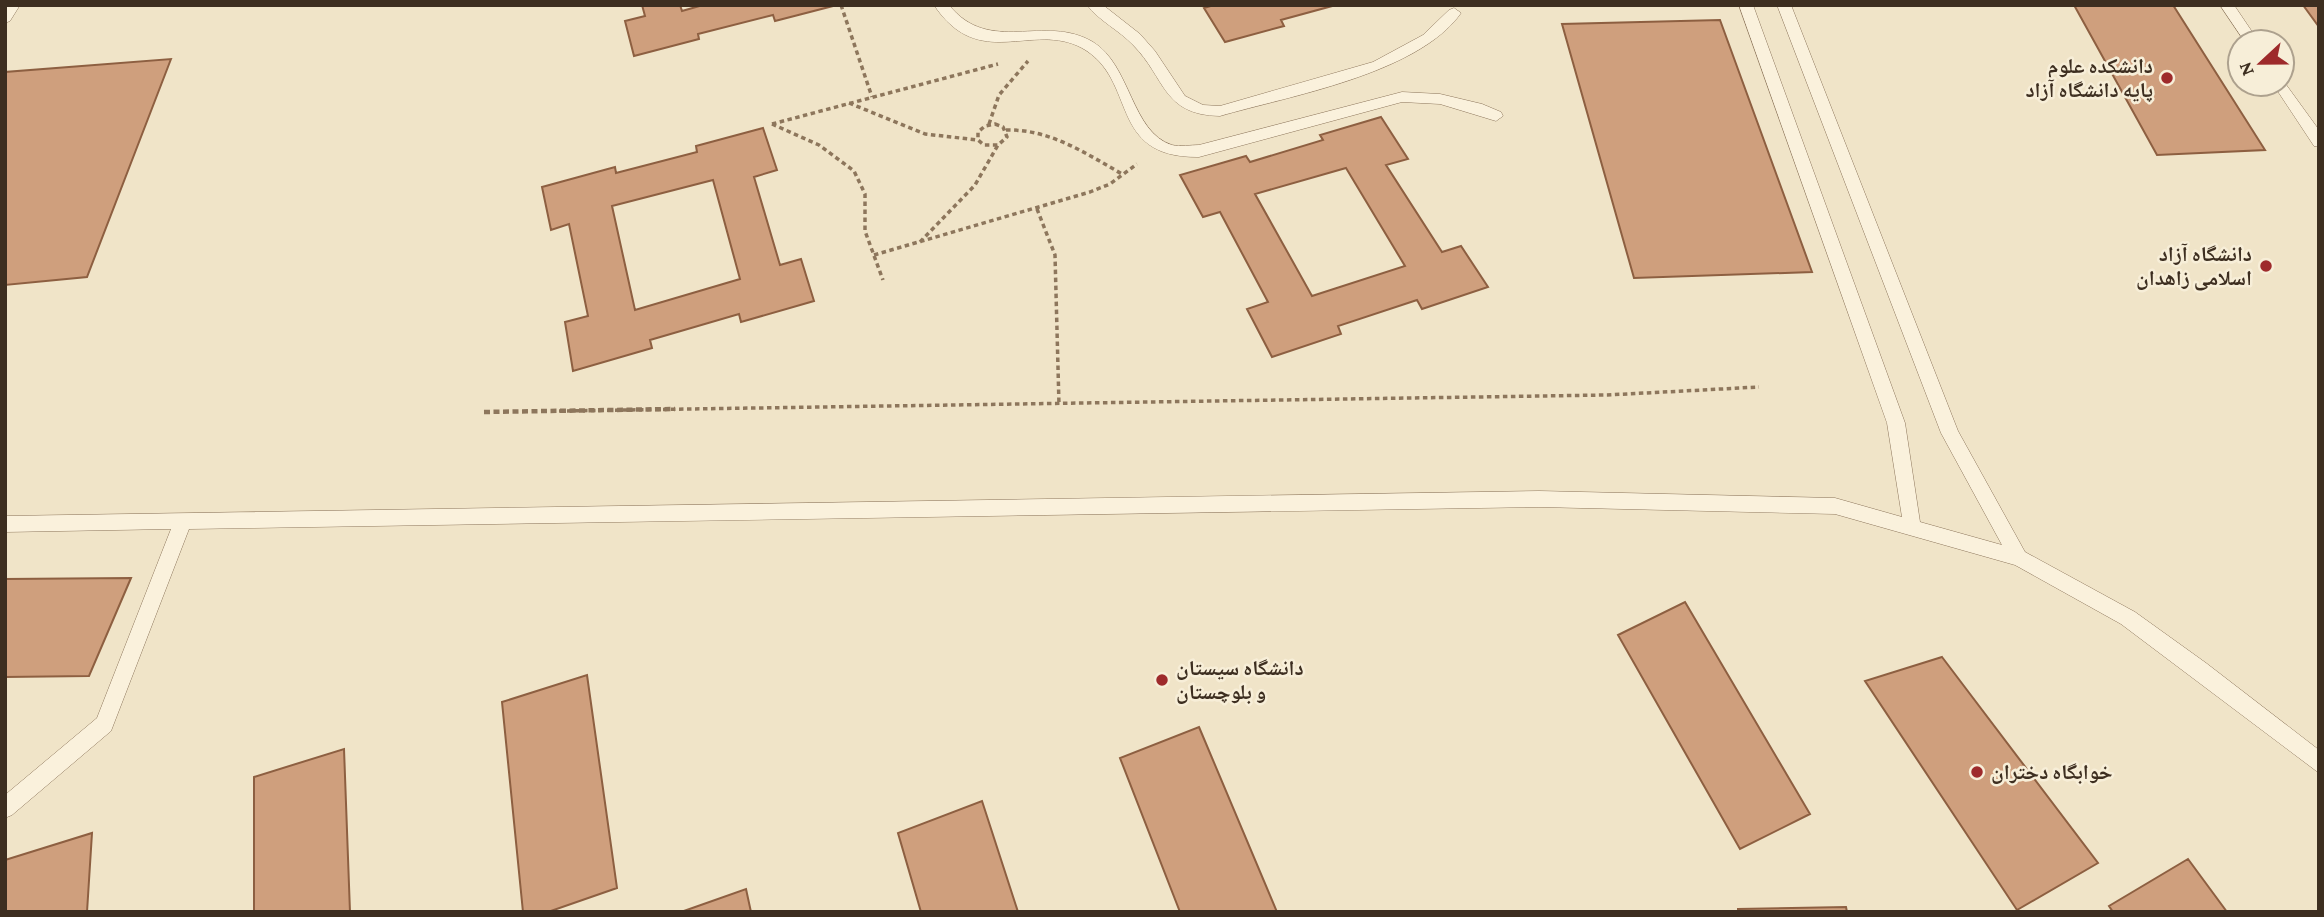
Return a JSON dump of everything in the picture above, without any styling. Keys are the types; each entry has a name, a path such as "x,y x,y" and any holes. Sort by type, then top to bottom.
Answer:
{"lane":[{"path":"5,18 13,5"},
{"path":"941,5 953,23 972,34 1002,38 1060,37 1082,42 1099,51 1110,65 1149,139 1169,150 1199,151 1402,97 1440,99 1477,108 1496,116"},
{"path":"1094,5 1139,42 1152,58 1175,97 1205,112 1220,111 1378,66 1428,38 1454,13"},
{"path":"1745,5 1896,422 1912,526"},
{"path":"1784,5 1950,433 2019,558"},
{"path":"2227,5 2243,28"},
{"path":"2289,98 2319,142"},
{"path":"5,524 1539,499 1835,506 2019,558 2128,618 2199,668 2319,763"},
{"path":"5,808 104,723 183,521"}],"path":[{"path":"841,5 872,97"},
{"path":"989,124 999,94 1033,55 1020,58"},
{"path":"883,280 865,231 866,194 854,171 819,145 772,124 1006,62"},
{"path":"849,103 925,134 998,145"},
{"path":"978,140 980,129 989,124 999,125 1006,130 1018,129 1045,136 1122,174"},
{"path":"920,242 978,180 998,145 1007,137 1006,130"},
{"path":"874,255 1090,192 1110,184 1137,163"},
{"path":"1037,209 1055,255 1059,405"},
{"path":"484,412 1594,396 1759,387"}],"building":[{"path":"642,5 680,5 682,11 703,5 837,5 775,21 773,15 698,34 699,39 634,56 625,21 645,16"},
{"path":"1214,5 1336,5 1281,20 1284,26 1225,42 1204,8"},
{"name":"دانشکده علوم پایه دانشگاه آزاد","path":"2074,5 2173,5 2226,89 2226,98 2232,98 2265,150 2157,155"},
{"path":"2303,5 2319,5 2319,27"},
{"path":"1720,20 1812,272 1634,278 1562,24"},
{"path":"171,59 87,277 5,285 5,72"},
{"path":"1381,117 1408,159 1386,165 1442,252 1461,246 1488,287 1422,309 1417,300 1338,326 1341,334 1272,357 1247,309 1268,302 1220,212 1203,217 1180,175 1246,156 1250,162 1323,140 1320,135","holes":["1346,168 1405,266 1312,296 1255,194"]},
{"path":"763,128 777,170 754,177 780,265 801,259 814,301 741,322 739,314 650,340 652,348 573,371 565,322 588,316 569,224 551,230 542,187 615,167 616,173 697,152 696,146","holes":["713,180 740,279 635,310 612,206"]},
{"path":"131,578 89,676 5,677 5,579"},
{"path":"1685,602 1810,814 1740,849 1618,635"},
{"name":"خوابگاه دختران","path":"1942,657 2098,863 2017,910 1865,681"},
{"path":"587,675 617,888 548,912 523,912 502,702"},
{"path":"1199,727 1277,912 1180,912 1120,758"},
{"path":"344,749 350,912 254,912 254,777"},
{"path":"982,801 1018,912 921,912 898,833"},
{"path":"92,833 87,912 5,912 5,860"},
{"path":"2188,859 2227,912 2113,912 2109,906"},
{"path":"746,889 751,912 681,912"},
{"path":"1846,907 1847,912 1738,912 1738,909"}],"place":[{"name":"دانشکده علوم پایه دانشگاه آزاد","path":"2167,78"},
{"name":"دانشگاه آزاد اسلامی زاهدان","path":"2266,266"},
{"name":"دانشگاه سیستان و بلوچستان","path":"1162,680"},
{"name":"خوابگاه دختران","path":"1977,772"}]}
